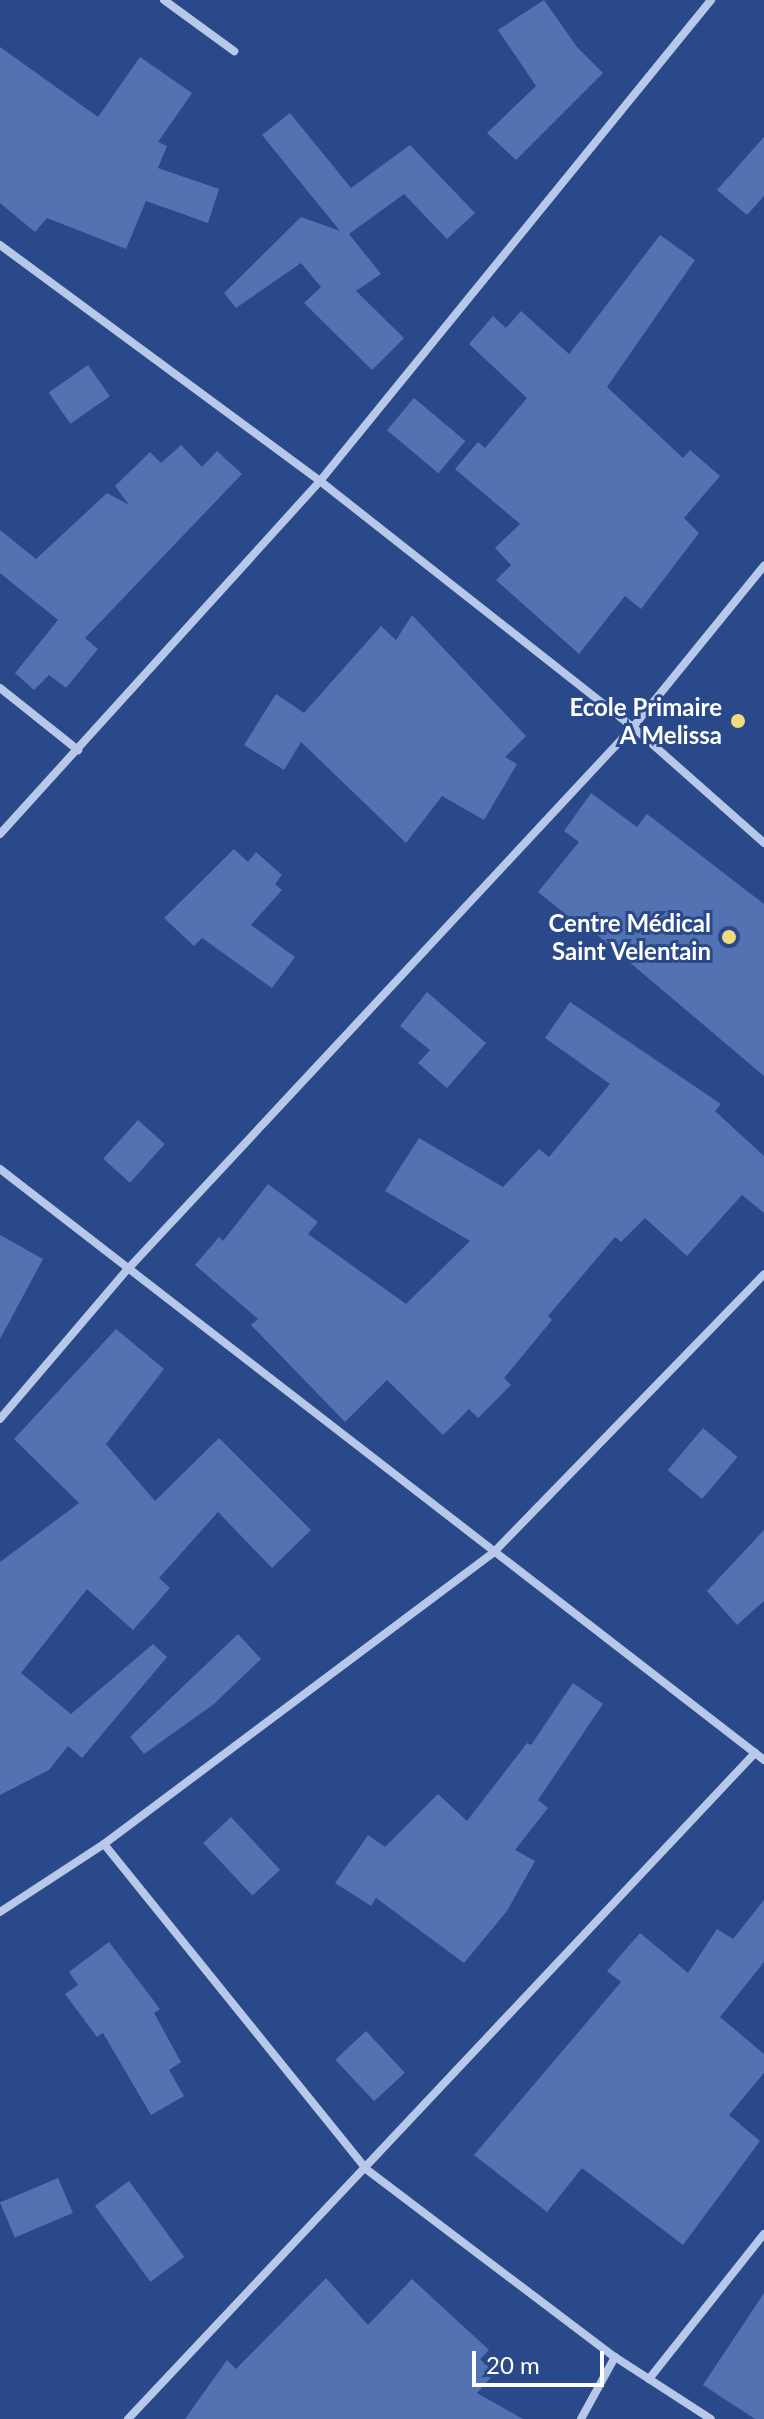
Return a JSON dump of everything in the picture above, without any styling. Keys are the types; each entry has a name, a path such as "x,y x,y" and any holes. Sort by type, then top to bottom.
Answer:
{"street":[{"path":"164,0 234,51"},
{"path":"0,834 320,481 711,0"},
{"path":"0,245 320,481 633,727 764,843"},
{"path":"0,1419 127,1270 633,727 764,566"},
{"path":"0,688 78,750"},
{"path":"0,1169 764,1760"},
{"path":"0,1912 104,1844 495,1551 764,1275"},
{"path":"128,2419 755,1753"},
{"path":"104,1844 366,2169 615,2357 711,2419"},
{"path":"649,2379 764,2234"},
{"path":"581,2419 615,2357"}],"building":[{"path":"544,0 577,47 603,73 516,160 487,133 536,86 498,30"},
{"path":"0,47 98,117 140,57 192,93 158,142 167,146 158,168 219,189 208,223 146,201 126,249 47,218 35,232 0,203"},
{"path":"290,113 351,188 410,145 475,213 447,239 404,194 349,234 381,274 356,291 404,338 372,370 304,303 321,287 301,263 236,308 224,293 301,217 340,231 262,135"},
{"path":"764,137 764,196 747,215 717,190"},
{"path":"660,235 695,260 607,387 683,458 690,450 720,476 684,518 699,533 641,609 625,596 579,654 496,580 511,565 495,548 520,524 455,469 478,442 485,448 527,398 469,344 493,316 506,328 521,311 569,354"},
{"path":"88,365 110,396 70,424 49,393"},
{"path":"414,398 465,441 438,473 387,430"},
{"path":"181,445 202,467 217,451 242,474 85,638 98,649 66,688 49,675 34,690 15,673 58,620 0,573 0,530 36,559 107,493 129,505 115,486 150,452 161,463"},
{"path":"412,615 526,736 505,757 517,764 484,820 442,796 406,843 301,742 284,770 244,745 276,694 304,713 381,626 396,640"},
{"path":"591,793 637,827 647,814 764,904 764,1076 582,922 579,925 538,892 579,842 564,831"},
{"path":"234,849 248,862 256,852 282,875 275,884 282,890 251,925 295,957 272,988 202,938 194,946 164,918"},
{"path":"427,992 486,1043 447,1088 418,1063 430,1050 400,1026"},
{"path":"570,1002 721,1104 715,1111 764,1156 764,1213 742,1195 687,1256 645,1218 621,1242 615,1237 548,1316 552,1320 504,1378 511,1385 478,1418 469,1409 443,1435 387,1380 345,1422 251,1325 258,1319 195,1265 219,1237 223,1241 268,1184 318,1222 308,1234 406,1304 470,1241 385,1191 419,1138 503,1187 539,1149 549,1157 610,1084 545,1038"},
{"path":"138,1120 165,1144 130,1183 103,1159"},
{"path":"0,1235 43,1259 0,1339"},
{"path":"116,1329 164,1369 106,1444 155,1501 219,1438 311,1530 272,1568 218,1512 159,1578 170,1588 133,1630 87,1589 21,1673 71,1714 153,1644 167,1657 82,1758 68,1746 49,1770 0,1795 0,1562 79,1503 14,1439"},
{"path":"703,1428 737,1457 702,1499 668,1470"},
{"path":"764,1530 764,1601 737,1625 707,1591"},
{"path":"238,1634 261,1659 214,1704 144,1754 130,1737"},
{"path":"573,1683 603,1704 538,1800 548,1808 515,1850 535,1861 507,1911 464,1963 376,1898 371,1906 335,1883 368,1835 385,1847 438,1794 467,1821 527,1743 531,1745"},
{"path":"231,1817 280,1870 252,1896 203,1843"},
{"path":"764,1900 764,1962 720,2017 764,2054 764,2073 729,2115 760,2141 683,2245 582,2168 547,2212 474,2155 621,1982 607,1971 640,1933 688,1973 717,1929 733,1939"},
{"path":"109,1942 160,2009 154,2013 181,2062 169,2070 184,2096 151,2115 103,2033 97,2037 65,1994 78,1985 69,1972"},
{"path":"366,2031 405,2073 374,2101 335,2060"},
{"path":"58,2178 73,2213 15,2238 0,2203"},
{"path":"129,2181 184,2257 150,2282 95,2206"},
{"path":"326,2278 368,2325 412,2279 489,2350 480,2359 495,2373 477,2393 523,2419 185,2419 227,2360 236,2369"},
{"path":"764,2293 764,2419 755,2419 703,2385"}],"place":[{"name":"Ecole Primaire A Melissa","path":"738,721"},
{"name":"Centre Médical Saint Velentain","path":"729,937"}]}
